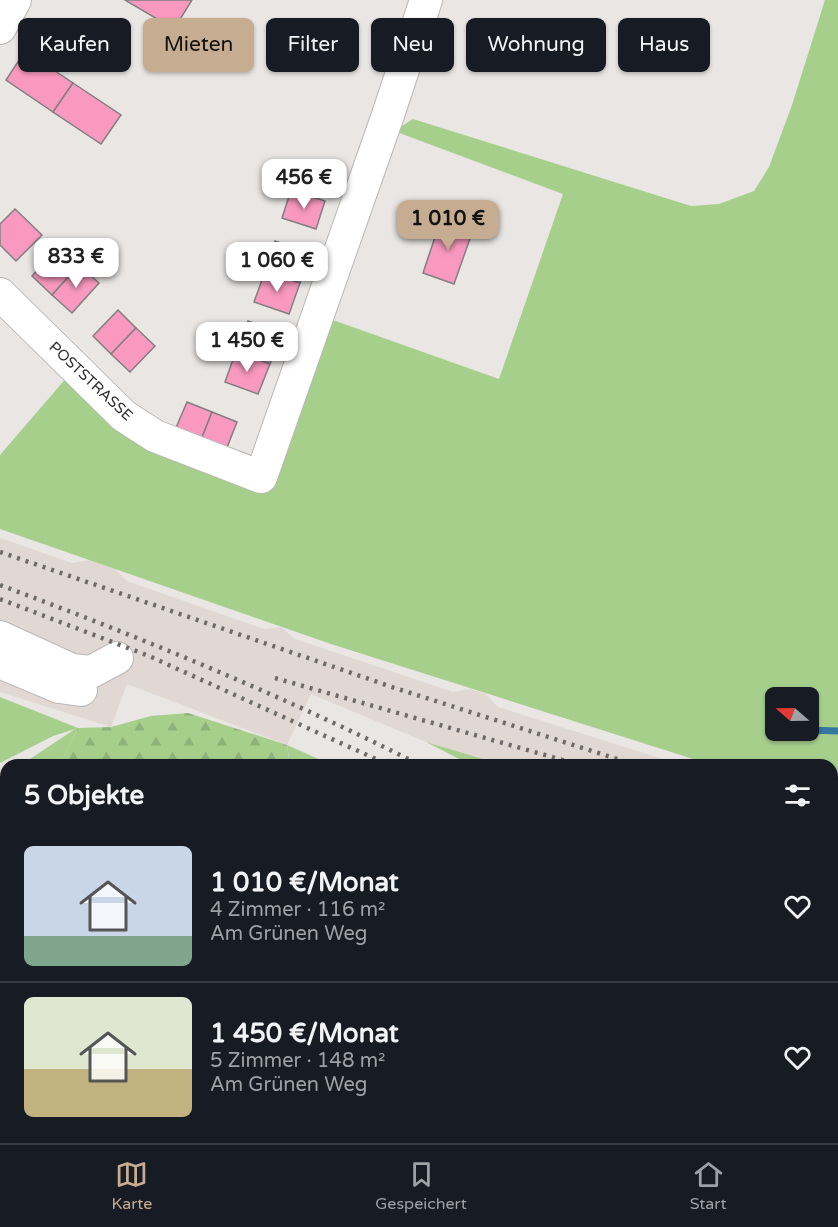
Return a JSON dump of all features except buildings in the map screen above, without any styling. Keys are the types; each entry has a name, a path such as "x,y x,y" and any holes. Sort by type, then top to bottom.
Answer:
{"street":[{"path":"0,28 15,0"},
{"name":"POSTSTRASSE","path":"0,294 124,416 155,436 261,477 426,0"},
{"path":"0,637 72,670 91,672 117,658"},
{"path":"0,662 58,687 88,691"}],"shaded area":[{"path":"0,538 72,563 90,560 115,569 127,581 264,629 281,627 295,639 453,692 470,689 486,694 498,707 663,759 483,759 426,742 311,694 287,745 127,684 111,727 0,692"}],"green space":[{"path":"825,0 838,0 838,759 693,759 331,644 0,529 0,455 68,376 269,488 330,319 499,379 563,194 394,131 413,119 691,206 719,204 754,191 769,167 792,105"},
{"path":"0,697 78,728 63,759 30,759 75,729 53,736 8,759 0,759"},
{"path":"188,713 287,745 289,759 63,759 78,728 111,727 151,716"},
{"path":"426,742 483,759 459,759"},
{"path":"287,745 318,759 289,759"}],"waterway":[{"path":"819,730 838,731"}],"railway":[{"path":"0,552 395,688 617,759"},
{"path":"0,585 212,669 317,715 408,759"},
{"path":"0,599 149,656 376,759"},
{"path":"275,678 559,759"}]}
